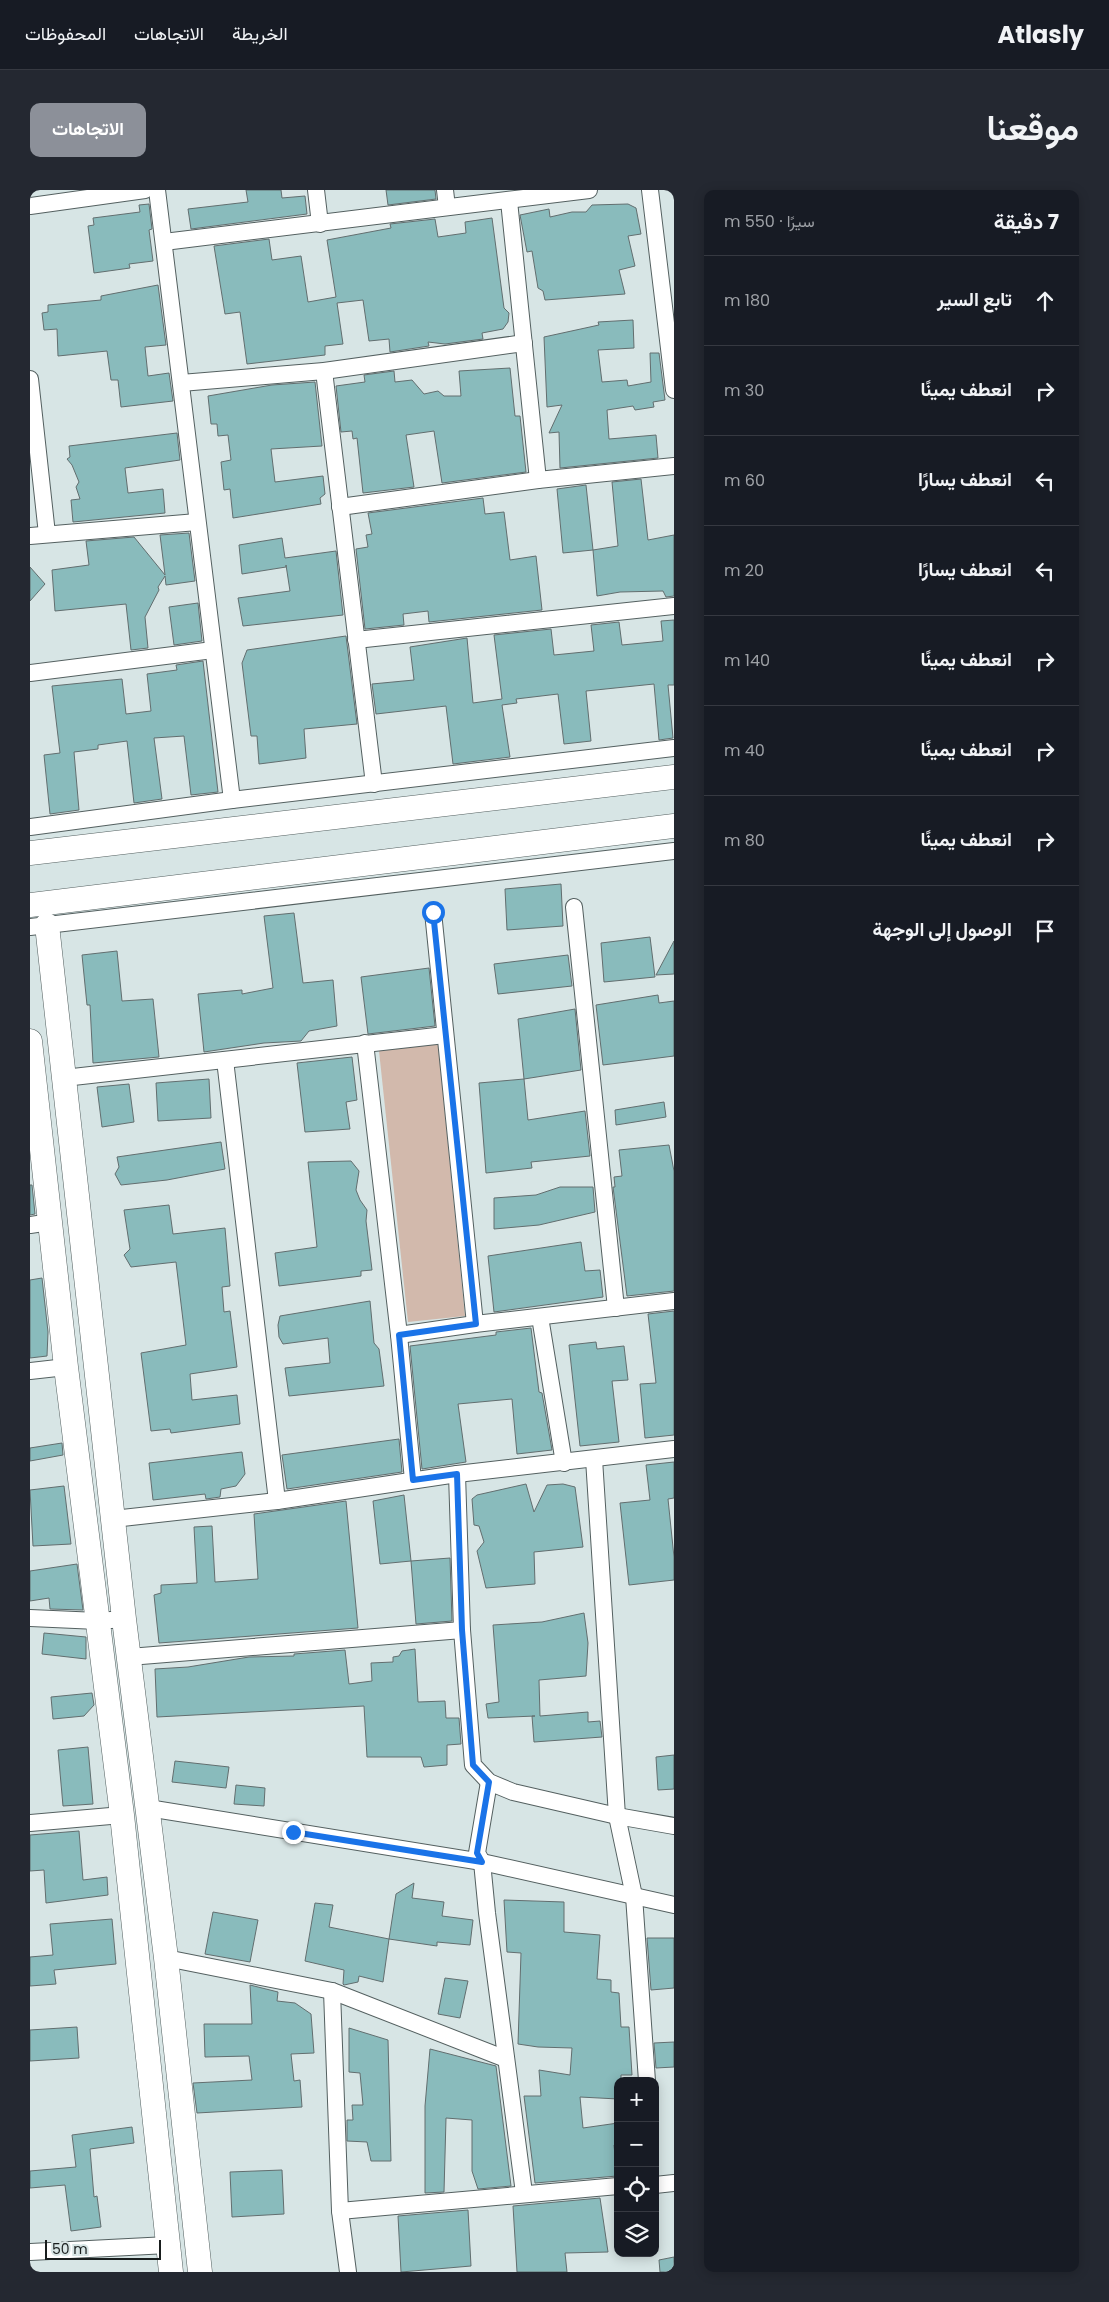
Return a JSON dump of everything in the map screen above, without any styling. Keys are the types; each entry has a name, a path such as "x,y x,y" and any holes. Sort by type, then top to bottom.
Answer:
{"street":[{"path":"30,206 145,190"},
{"path":"157,190 232,800"},
{"path":"316,190 320,224"},
{"path":"445,190 447,207"},
{"path":"164,242 589,190"},
{"path":"650,190 674,390"},
{"path":"509,201 538,480"},
{"path":"181,383 324,371 524,343"},
{"path":"324,371 374,784"},
{"path":"30,379 36,499 47,534"},
{"path":"340,506 538,480 674,466"},
{"path":"30,536 197,522"},
{"path":"356,640 674,606"},
{"path":"30,673 213,650"},
{"path":"30,827 232,800 674,748"},
{"path":"30,853 674,777"},
{"path":"30,905 674,826"},
{"path":"200,2272 166,1958 124,1619 64,1078 39,926 674,851"},
{"path":"574,906 616,1308"},
{"path":"433,912 476,1324"},
{"path":"64,1078 445,1035"},
{"path":"30,1041 40,1224 66,1367 98,1622 122,1815 171,2272"},
{"path":"365,1043 399,1335 413,1480"},
{"path":"225,1060 277,1501"},
{"path":"399,1335 540,1316 674,1301"},
{"path":"540,1316 564,1463"},
{"path":"30,1371 66,1367"},
{"path":"113,1519 277,1501 457,1474 594,1460 674,1449"},
{"path":"594,1460 617,1816 634,1896 647,2077"},
{"path":"457,1474 462,1630 473,1765 489,1782 514,1792 617,1816 674,1826"},
{"path":"30,1618 98,1622 124,1619"},
{"path":"129,1657 462,1630"},
{"path":"489,1782 477,1853 482,1862 524,2193"},
{"path":"148,1808 482,1862 674,1904"},
{"path":"30,1823 122,1815"},
{"path":"166,1958 332,1991 506,2060"},
{"path":"332,1991 340,2211 348,2272"},
{"path":"659,2185 674,2183"},
{"path":"340,2211 614,2186"},
{"path":"30,2252 168,2245"}],"shaded area":[{"path":"438,1044 465,1316 408,1322 379,1051"}],"building":[{"path":"246,190 281,190 282,198 305,196 307,214 191,229 188,209 248,202"},
{"path":"386,190 435,190 436,199 388,205"},
{"path":"149,204 152,229 149,230 153,261 129,264 130,268 94,273 88,226 94,225 93,218 140,212 139,205"},
{"path":"628,204 636,208 641,234 628,236 635,266 619,270 625,294 545,300 543,291 538,288 532,251 527,252 520,215 549,209 550,217 572,212 586,212 592,205"},
{"path":"492,218 504,308 509,313 508,322 503,329 482,333 483,339 445,344 428,342 429,346 390,352 389,339 369,341 363,300 337,303 343,344 325,346 325,355 247,364 240,312 225,314 214,246 269,239 272,260 301,256 308,302 336,297 327,240 391,228 390,224 435,219 438,237 466,233 465,222"},
{"path":"158,285 166,345 145,347 148,376 169,373 173,401 121,407 118,380 111,380 107,351 58,356 57,329 44,330 42,313 48,312 48,305 101,300 101,296"},
{"path":"633,320 634,348 598,350 602,382 627,380 628,386 651,382 650,353 659,353 665,400 653,402 654,407 635,410 633,406 607,410 609,439 656,435 658,458 560,468 559,432 549,433 562,405 547,407 544,337 599,325 598,322"},
{"path":"510,368 515,416 520,416 526,472 442,483 434,431 406,435 414,487 363,493 357,438 353,439 352,431 341,432 336,386 365,382 364,375 394,371 395,382 412,380 424,394 438,391 444,396 461,396 459,371"},
{"path":"315,382 322,446 271,449 275,482 323,476 325,494 320,498 321,504 233,518 230,489 224,490 221,462 231,460 228,435 218,436 217,424 211,424 208,396 272,385"},
{"path":"177,433 180,460 125,468 128,493 163,489 165,513 73,522 71,500 80,499 76,487 79,482 72,465 67,459 70,457 69,446"},
{"path":"641,479 648,540 674,535 674,596 666,597 663,591 620,592 597,596 593,550 618,546 612,482"},
{"path":"586,485 593,550 563,553 557,489"},
{"path":"483,498 485,514 504,512 510,560 536,556 542,610 429,622 428,611 403,614 404,625 365,629 356,549 368,547 366,535 372,534 368,513"},
{"path":"189,533 195,581 166,585 165,576 145,617 148,648 131,650 126,604 55,611 52,570 89,565 86,541 134,537 165,575 160,535"},
{"path":"282,538 285,558 336,551 343,615 243,626 238,598 290,591 286,565 286,567 242,574 239,545"},
{"path":"30,567 45,584 30,601"},
{"path":"198,603 202,641 174,645 169,607"},
{"path":"674,620 674,685 668,685 673,738 659,740 654,684 586,691 591,741 564,744 558,694 516,699 517,703 502,705 510,757 453,764 446,706 376,714 372,684 414,680 410,647 467,638 473,703 502,699 494,635 551,629 554,655 594,651 591,625 619,622 622,645 663,641 661,621"},
{"path":"346,636 357,724 304,729 306,758 259,764 257,736 251,736 242,663 247,650"},
{"path":"203,661 218,792 191,795 184,736 154,738 162,799 134,803 127,741 98,745 98,749 74,752 79,810 50,814 44,755 60,753 52,686 122,679 126,714 151,711 147,674 177,670 176,665"},
{"path":"561,884 563,926 507,930 505,889"},
{"path":"294,913 303,983 333,980 337,1026 309,1031 301,1041 264,1043 204,1052 198,994 242,990 242,994 273,988 264,916"},
{"path":"650,937 655,977 604,982 601,943"},
{"path":"674,941 674,974 656,975"},
{"path":"117,951 122,1001 153,999 159,1057 93,1063 90,1005 87,1005 82,955"},
{"path":"568,955 572,986 498,994 494,964"},
{"path":"429,968 435,1026 368,1034 361,977"},
{"path":"658,995 659,1003 674,1001 674,1056 603,1065 596,1005"},
{"path":"575,1009 581,1070 524,1079 518,1019"},
{"path":"352,1057 357,1100 346,1102 350,1129 305,1132 297,1063"},
{"path":"209,1079 211,1118 158,1121 156,1083"},
{"path":"524,1079 528,1120 585,1111 590,1156 531,1162 532,1168 486,1173 479,1083"},
{"path":"129,1084 134,1122 102,1127 97,1087"},
{"path":"664,1102 666,1117 616,1125 615,1110"},
{"path":"221,1142 225,1169 167,1180 121,1185 115,1174 119,1167 117,1157"},
{"path":"669,1145 674,1171 674,1291 627,1296 613,1187 615,1187 614,1177 622,1176 619,1150"},
{"path":"351,1161 359,1171 356,1190 367,1210 366,1221 372,1270 361,1271 361,1276 279,1286 275,1253 317,1247 308,1162"},
{"path":"30,1185 32,1185 35,1214 30,1215"},
{"path":"560,1187 593,1187 595,1212 539,1225 494,1229 494,1198 536,1195"},
{"path":"169,1205 173,1234 225,1228 230,1286 222,1287 224,1312 230,1311 237,1367 190,1374 192,1400 237,1395 240,1424 171,1433 170,1429 151,1431 141,1353 186,1345 176,1262 131,1267 124,1255 130,1249 124,1210"},
{"path":"581,1242 585,1271 600,1270 603,1297 494,1312 488,1256"},
{"path":"42,1278 48,1332 47,1356 30,1358 30,1280"},
{"path":"370,1301 374,1343 379,1349 384,1386 289,1396 285,1368 330,1363 328,1338 283,1344 279,1337 278,1325 280,1316"},
{"path":"674,1311 674,1435 645,1438 640,1384 656,1383 648,1314"},
{"path":"531,1328 539,1392 542,1393 552,1450 517,1454 512,1399 458,1404 466,1462 422,1469 410,1346 496,1335 496,1332"},
{"path":"596,1342 597,1349 624,1346 628,1380 612,1381 619,1442 580,1446 569,1345"},
{"path":"399,1439 402,1472 287,1489 282,1455"},
{"path":"62,1443 63,1455 30,1461 30,1448"},
{"path":"242,1452 245,1474 236,1486 221,1489 220,1497 206,1499 205,1494 153,1500 149,1463"},
{"path":"674,1462 674,1498 668,1499 674,1557 674,1580 629,1585 620,1503 650,1500 646,1465"},
{"path":"526,1484 534,1512 547,1485 563,1484 575,1487 583,1547 534,1552 535,1584 486,1588 477,1551 484,1542 479,1526 474,1525 472,1499 477,1495"},
{"path":"64,1486 71,1544 33,1546 30,1490"},
{"path":"404,1495 411,1561 380,1564 373,1501"},
{"path":"346,1501 358,1628 159,1643 154,1595 161,1593 161,1585 197,1583 194,1527 212,1526 215,1582 258,1579 254,1514"},
{"path":"450,1558 452,1621 416,1624 411,1561"},
{"path":"77,1564 83,1610 50,1609 49,1598 30,1601 30,1571"},
{"path":"584,1613 588,1643 586,1676 539,1680 540,1716 588,1712 588,1722 600,1721 602,1737 534,1742 532,1716 488,1718 486,1704 499,1702 493,1625 542,1622"},
{"path":"44,1633 86,1637 86,1659 42,1654"},
{"path":"415,1649 418,1702 445,1701 446,1718 459,1718 461,1744 447,1745 447,1765 424,1767 421,1757 367,1757 364,1706 157,1717 155,1669 188,1667 249,1657 294,1656 294,1654 345,1650 349,1684 372,1681 371,1663 393,1662 393,1657 399,1656 402,1651"},
{"path":"92,1693 94,1705 84,1716 53,1719 51,1697"},
{"path":"88,1747 93,1804 63,1806 58,1750"},
{"path":"674,1755 674,1789 658,1790 656,1757"},
{"path":"175,1761 229,1767 226,1788 172,1782"},
{"path":"236,1785 265,1788 264,1806 234,1804"},
{"path":"79,1831 83,1880 107,1877 108,1895 46,1903 44,1870 30,1871 30,1835"},
{"path":"414,1883 412,1898 444,1902 442,1916 473,1920 470,1945 437,1942 437,1946 389,1939 396,1894"},
{"path":"504,1900 564,1902 564,1932 600,1935 597,1979 611,1980 611,1992 619,1993 621,2027 629,2027 632,2075 614,2077 614,2099 580,2097 583,2128 614,2124 614,2176 535,2183 524,2096 541,2096 539,2070 570,2075 572,2048 538,2047 518,2044 521,1953 507,1952"},
{"path":"315,1903 333,1905 329,1927 389,1939 383,1982 359,1976 358,1982 344,1985 344,1970 305,1961"},
{"path":"213,1912 258,1920 250,1962 205,1954"},
{"path":"112,1919 116,1964 54,1970 56,1984 30,1986 30,1957 53,1955 50,1924"},
{"path":"647,1938 674,1938 674,1988 651,1990"},
{"path":"445,1978 468,1981 460,2018 438,2014"},
{"path":"250,1985 278,1992 277,2001 295,2003 311,2014 314,2053 291,2054 294,2081 300,2080 302,2107 197,2113 193,2083 252,2080 249,2056 205,2057 204,2024 252,2024"},
{"path":"77,2027 79,2058 30,2061 30,2030"},
{"path":"349,2028 388,2040 391,2161 371,2161 367,2142 347,2141 347,2120 353,2120 352,2105 363,2105 360,2073 349,2072"},
{"path":"674,2042 674,2067 656,2068 654,2043"},
{"path":"430,2049 496,2066 511,2186 478,2189 472,2171 472,2120 446,2118 444,2192 425,2193 425,2106"},
{"path":"132,2127 134,2143 90,2149 94,2197 97,2196 101,2227 71,2231 65,2185 30,2188 30,2171 76,2167 72,2135"},
{"path":"282,2170 284,2214 232,2217 230,2172"},
{"path":"600,2198 608,2252 565,2253 567,2272 517,2272 513,2206"},
{"path":"468,2210 471,2266 401,2272 398,2216"},
{"path":"674,2257 674,2272 660,2272 659,2260"}],"route":[{"path":"293,1832 482,1862 477,1853 489,1782 473,1765 462,1630 457,1474 413,1480 399,1335 476,1324 433,912"}]}
